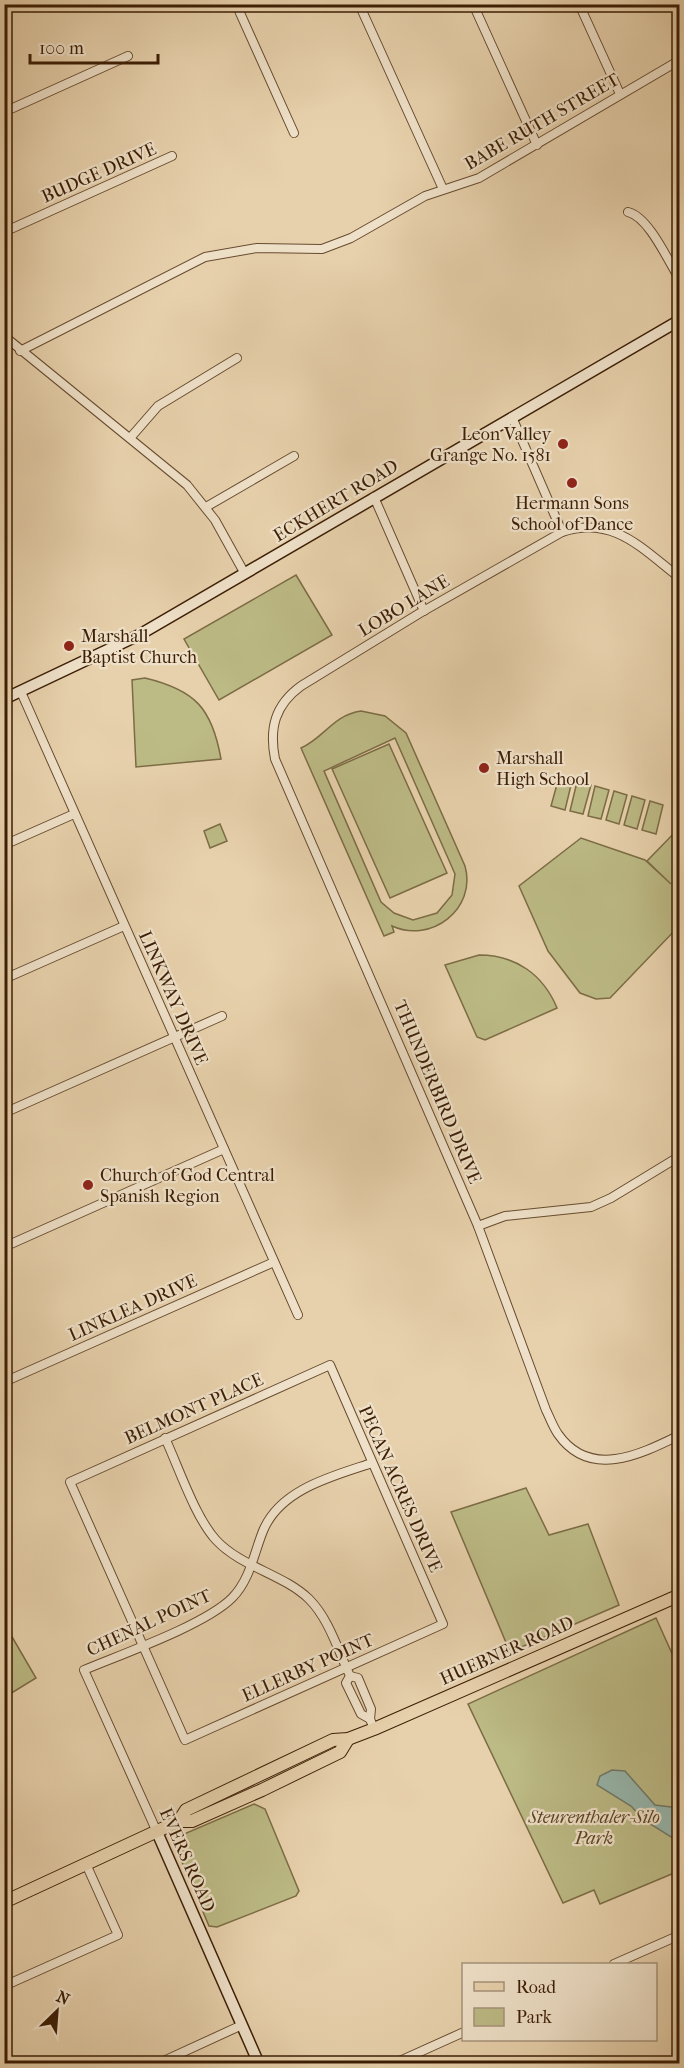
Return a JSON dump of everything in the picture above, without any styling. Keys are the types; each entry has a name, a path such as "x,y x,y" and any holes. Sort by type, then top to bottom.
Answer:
{"main road":[{"name":"ECKHERT ROAD","path":"4,699 107,652 680,320"},
{"name":"HUEBNER ROAD","path":"4,1902 179,1821 192,1821 262,1790 340,1752 348,1739 372,1724 680,1595"},
{"name":"EVERS ROAD","path":"157,1832 259,2064"}],"street":[{"path":"236,4 294,133"},
{"path":"359,4 443,189"},
{"path":"473,4 537,144"},
{"path":"579,4 620,94"},
{"path":"4,112 128,56"},
{"name":"BABE RUTH STREET","path":"20,351 205,257 257,248 297,250 332,246 443,189 479,178 680,60"},
{"name":"BUDGE DRIVE","path":"4,232 172,156"},
{"path":"628,212 635,213 645,221 680,279"},
{"path":"4,336 178,476 206,507 245,574"},
{"path":"131,437 158,406 237,358"},
{"path":"512,417 562,531 578,526 606,527 633,542 680,578"},
{"path":"206,507 294,456"},
{"path":"374,497 424,611"},
{"name":"LOBO LANE","path":"274,721 279,707 288,695 424,611 562,531"},
{"name":"LINKWAY DRIVE","path":"21,692 298,1315"},
{"name":"THUNDERBIRD DRIVE","path":"274,721 272,738 275,759 478,1226 546,1410 558,1434 570,1447 583,1456 611,1461 637,1456 680,1435"},
{"path":"4,845 74,814"},
{"path":"4,979 124,926"},
{"path":"4,1113 222,1016"},
{"path":"4,1247 224,1149"},
{"path":"478,1226 506,1216 591,1207 677,1158 680,1167"},
{"name":"LINKLEA DRIVE","path":"4,1382 274,1262"},
{"name":"BELMONT PLACE","path":"142,1645 70,1482 330,1365"},
{"name":"PECAN ACRES DRIVE","path":"330,1365 443,1624"},
{"path":"165,1438 204,1524 220,1544 308,1598 327,1624 350,1676"},
{"name":"CHENAL POINT","path":"84,1670 221,1608 238,1591 267,1523 282,1504 297,1492 372,1463"},
{"name":"ELLERBY POINT","path":"142,1645 185,1740 443,1624"},
{"name":"EVERS ROAD","path":"84,1670 157,1832"},
{"path":"350,1676 358,1678 372,1709 372,1724"},
{"path":"350,1676 346,1683 361,1714 372,1724"},
{"path":"4,1986 118,1935 86,1864"},
{"path":"619,1963 678,1939"},
{"path":"157,2064 242,2025"},
{"path":"393,2064 462,2033"}],"green space":[{"path":"296,575 332,635 219,700 184,639"},
{"path":"145,678 177,689 189,695 198,704 212,727 221,759 136,767 132,680"},
{"path":"361,711 385,716 406,733 465,866 467,882 464,896 448,919 435,926 422,930 407,930 392,926 394,932 384,936 301,748 351,713","holes":["395,738 455,874 452,895 437,913 413,920 394,913 381,902 324,771"]},
{"path":"389,744 447,873 390,898 332,769"},
{"path":"559,777 572,781 565,810 551,806"},
{"path":"577,782 591,785 583,814 570,811"},
{"path":"595,786 609,790 601,819 588,816"},
{"path":"614,791 627,795 619,824 606,820"},
{"path":"632,796 645,800 637,829 624,825"},
{"path":"650,801 663,805 656,834 642,830"},
{"path":"220,824 227,841 210,848 204,831"},
{"path":"679,828 679,926 610,998 596,999 580,993 548,951 519,886 581,838 645,860 671,884 647,861"},
{"path":"479,955 504,958 526,969 544,985 557,1008 485,1040 477,1037 445,965"},
{"path":"526,1488 549,1535 588,1524 619,1605 510,1652 451,1512"},
{"name":"Steurenthaler-Silo Park","path":"656,1618 679,1669 679,1871 600,1904 594,1890 563,1903 468,1704"},
{"path":"4,1623 36,1678 5,1697 4,1696"},
{"path":"254,1804 265,1809 299,1891 296,1896 217,1927 209,1926 177,1850 184,1834"}],"water":[{"path":"612,1770 625,1771 655,1805 679,1808 679,1842 644,1820 631,1806 597,1785 600,1776"}],"place":[{"name":"Leon Valley Grange No. 1581","path":"563,444"},
{"name":"Hermann Sons School of Dance","path":"572,483"},
{"name":"Marshall Baptist Church","path":"69,646"},
{"name":"Marshall High School","path":"484,768"},
{"name":"Church of God Central Spanish Region","path":"88,1185"}]}
